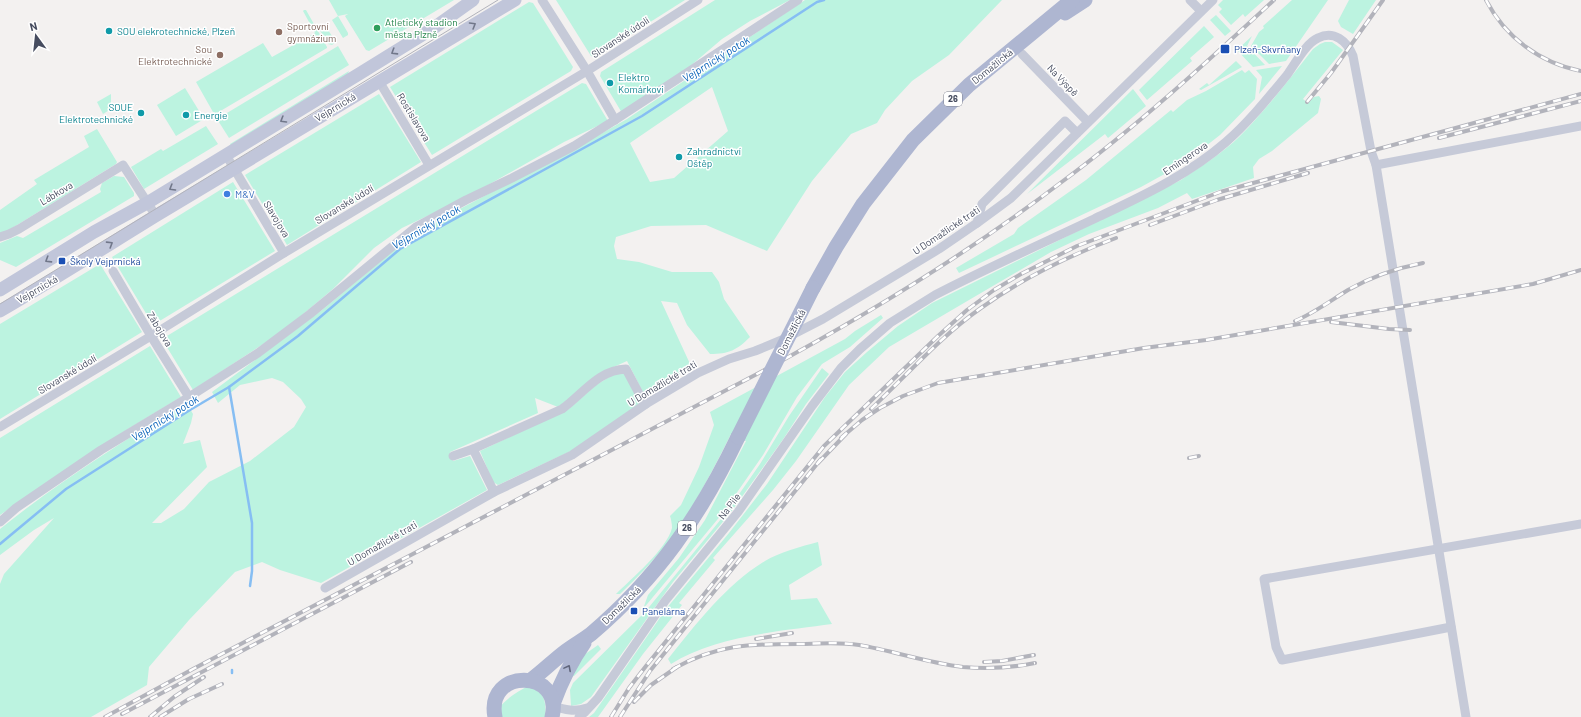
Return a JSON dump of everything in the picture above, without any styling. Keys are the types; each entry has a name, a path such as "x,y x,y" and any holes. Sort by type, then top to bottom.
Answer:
{"main road":[{"name":"Vejprnická","path":"0,290 94,232 147,203 359,74 435,27 473,0"},
{"name":"Vejprnická","path":"0,311 65,273 367,87 514,0"},
{"name":"Domažlická","path":"1019,50 1072,0"},
{"name":"Domažlická","path":"531,680 566,651 590,635 626,601 654,571 677,543 699,510 720,473 813,288 849,225 897,159 948,104 983,72 1019,50 1085,0"},
{"name":"Domažlická","path":"553,709 561,680 573,659 590,635"},
{"path":"482,717 495,710 499,693 507,685 518,680 531,680 543,686 548,692 553,709"}],"street":[{"path":"542,0 587,71 615,120"},
{"name":"Slovanské údolí","path":"0,427 151,336 284,253 587,71 698,0"},
{"path":"0,522 16,508 101,450 189,398 264,349 310,314 416,227 466,200 574,146 798,0"},
{"path":"1190,0 1201,12"},
{"path":"977,223 982,204 1065,121 1077,133 1213,0"},
{"name":"Emingerova","path":"890,323 941,292 1148,194 1186,172 1208,157 1244,125 1312,41 1322,36 1337,37 1344,41 1350,48 1353,56 1371,151 1376,165 1466,717"},
{"name":"Na Výspě","path":"1019,50 1088,122"},
{"path":"359,74 367,87"},
{"name":"Rostislavova","path":"379,81 430,165"},
{"path":"1376,165 1581,126"},
{"name":"U Domažlické trati","path":"325,588 494,492 572,455 646,404 704,370 729,359 755,351 784,339 823,319 977,223 1011,198 1077,133"},
{"name":"Slavojova","path":"226,155 284,253"},
{"name":"Lábkova","path":"0,237 19,229 122,165 147,203"},
{"path":"147,203 156,216"},
{"name":"Zábojova","path":"113,271 189,398"},
{"name":"Na Pile","path":"579,717 590,706 665,601 738,512 825,388 860,349 890,323"},
{"path":"453,456 473,449 562,409 574,401 594,380 616,369 626,369 646,404"},
{"path":"473,449 494,492"},
{"path":"1451,627 1282,660 1276,648 1264,579 1581,524"},
{"path":"553,709 572,711 590,706"}],"green space":[{"name":"Atletický stadion města Plzně","path":"329,0 454,0 369,51 366,50 345,16 348,14 338,16"},
{"path":"556,0 685,0 595,57 591,56"},
{"path":"715,0 790,0 750,21 722,39 674,80 622,113 600,76 601,72"},
{"path":"805,0 1002,0 949,55 912,81 885,110 877,123 851,134 812,181 767,251 706,225 651,226 616,237 614,246 617,259 639,262 672,272 712,272 719,282 724,299 750,337 737,348 728,352 710,354 687,325 677,303 661,301 691,366 646,398 627,361 607,370 558,407 535,398 538,413 450,452 453,461 470,456 487,490 321,583 280,570 262,562 235,572 189,620 149,667 147,685 91,717 0,717 0,584 4,574 54,518 34,530 0,555 0,529 68,479 186,402 193,414 183,444 200,440 207,467 152,523 161,523 184,509 209,482 250,461 294,427 306,407 301,399 283,382 272,378 240,385 218,403 212,392 322,310 416,232 574,149 627,119","holes":["712,87 728,131 674,178 650,182 630,143"]},
{"path":"1223,0 1264,0 1245,17 1243,14 1231,25 1219,12 1222,9 1218,5"},
{"path":"1292,0 1328,0 1286,61 1269,64 1251,46 1259,32 1264,28 1263,26"},
{"path":"1349,0 1376,0 1353,34 1341,27 1338,21"},
{"path":"529,2 533,3 573,67 571,71 432,155 390,87"},
{"path":"306,10 327,48 217,113 213,112 196,82 263,43 272,57 315,33 303,11"},
{"path":"1216,15 1231,31 1225,36 1210,20"},
{"path":"338,16 348,33 348,35 343,38 332,20"},
{"path":"324,24 336,42 332,45 328,44 318,27"},
{"path":"1204,26 1214,37 1190,58 1192,61 1147,100 1139,90"},
{"path":"1252,36 1247,46 1265,65 1253,67 1237,50"},
{"path":"1325,42 1332,42 1343,50 1303,99 1308,103 1314,97 1319,96 1321,99 1318,113 1272,151 1259,159 1253,167 1254,178 1192,199 1187,193 1158,208 1089,234 1051,252 889,347 849,385 796,461 773,490 713,558 715,560 679,603 682,605 643,654 598,717 589,717 594,713 666,609 729,533 767,484 825,397 845,372 898,326 932,303 1181,180 1226,148 1240,136 1269,104 1313,49"},
{"path":"338,46 349,65 229,138 217,119"},
{"path":"1236,61 1242,67 1201,90 1199,89 1207,83 1209,85"},
{"path":"1282,66 1259,94 1262,77 1256,70"},
{"path":"1242,70 1245,73 1249,70 1257,79 1255,99 1220,135 1193,156 1141,187 959,273 956,268 1014,234 1018,228 1086,180 1171,110 1173,112 1187,100"},
{"path":"349,71 347,76 232,148 230,144"},
{"path":"582,83 586,84 608,121 564,142 467,197 402,228 374,248 333,289 283,331 193,390 162,339"},
{"path":"185,88 204,119 176,136 157,105"},
{"path":"1133,89 1146,106 1108,138 1105,134 1027,194"},
{"path":"111,94 111,109 103,114 97,102"},
{"path":"379,94 421,162 287,245 245,175"},
{"path":"206,126 218,144 144,189 131,167 161,149 163,151"},
{"path":"97,129 117,162 116,164 9,230 0,234 0,210 37,184 34,180 89,147 84,136"},
{"path":"114,176 124,177 134,193 134,196 16,267 0,260 0,243 17,236 23,238 101,192 100,189 102,183"},
{"path":"233,182 275,251 153,325 112,257"},
{"path":"100,264 142,332 0,419 0,324"},
{"path":"881,315 883,318 850,347 822,364 797,397 763,455 722,514 643,609 648,595 679,558 705,520 746,441 731,434 694,504 668,543 620,594 616,594 648,563 669,536 672,528 670,516 681,505 699,467 714,425 710,412 845,339"},
{"path":"150,346 181,397 128,429 0,515 0,438"},
{"path":"822,368 829,374 806,404 784,438 731,512 673,582 591,697 581,704 571,706 570,690 573,683 645,612 726,513 760,464 789,416"},
{"path":"616,373 625,374 639,400 639,406 571,451 498,485 493,482 480,451 569,409 596,385"},
{"path":"818,542 822,565 789,585 791,600 817,598 832,624 770,632 728,641 707,647 671,664 668,659 679,645 701,618 737,581 770,558 790,550"},
{"path":"598,645 601,649 574,676 570,677 581,657"},
{"path":"528,686 538,692 545,701 546,717 500,717 499,708 502,704"}],"waterway":[{"name":"Vejprnický potok","path":"0,544 66,489 229,387 298,336 400,249 642,116 817,2 824,0"},
{"path":"229,387 252,523 252,571 250,586"}],"tram line":[{"path":"0,304 498,0"}],"railway":[{"path":"105,717 193,669 757,374 835,331 912,285 1023,211 1115,141 1169,95 1274,0"},
{"path":"1307,102 1331,73 1383,0"},
{"path":"1486,0 1503,26 1525,46 1552,62 1581,71"},
{"path":"611,717 629,688 646,666 824,446 938,336 967,310 994,290 1021,274 1077,246 1220,192 1581,94"},
{"path":"1439,138 1581,101"},
{"path":"1150,225 1217,200 1308,173"},
{"path":"871,409 938,343 981,308 1046,268 1116,238"},
{"path":"1295,321 1366,281 1394,270 1423,263"},
{"path":"841,438 862,420 880,408 903,396 938,383 1144,348 1206,340 1533,284 1581,270"},
{"path":"1331,322 1410,330"},
{"path":"818,463 846,434"},
{"path":"1189,458 1199,456"},
{"path":"620,717 650,671 821,459"},
{"path":"122,714 411,562"},
{"path":"756,639 792,633"},
{"path":"673,669 706,654 737,647 769,644 825,643 859,645 937,663 963,667 999,668 1035,663"},
{"path":"984,662 1002,661 1034,655"},
{"path":"634,702 651,685 677,667"},
{"path":"150,717 174,697 204,677"},
{"path":"160,717 189,699 222,684"}],"place":[{"name":"Atletický stadion města Plzně","path":"377,28"},
{"name":"SOU elekrotechnické, Plzeň","path":"109,31"},
{"name":"Sportovní gymnázium","path":"279,32"},
{"name":"Plzeň-Skvrňany","path":"1225,49"},
{"name":"Sou Elektrotechnické","path":"220,55"},
{"name":"Elektro Komárkovi","path":"610,83"},
{"name":"SOUE Elektrotechnické","path":"141,113"},
{"name":"Energie","path":"186,115"},
{"name":"Zahradnictví Oštěp","path":"679,157"},
{"name":"M&V","path":"227,194"},
{"name":"Školy Vejprnická","path":"62,261"},
{"name":"Panelárna","path":"634,611"}]}
